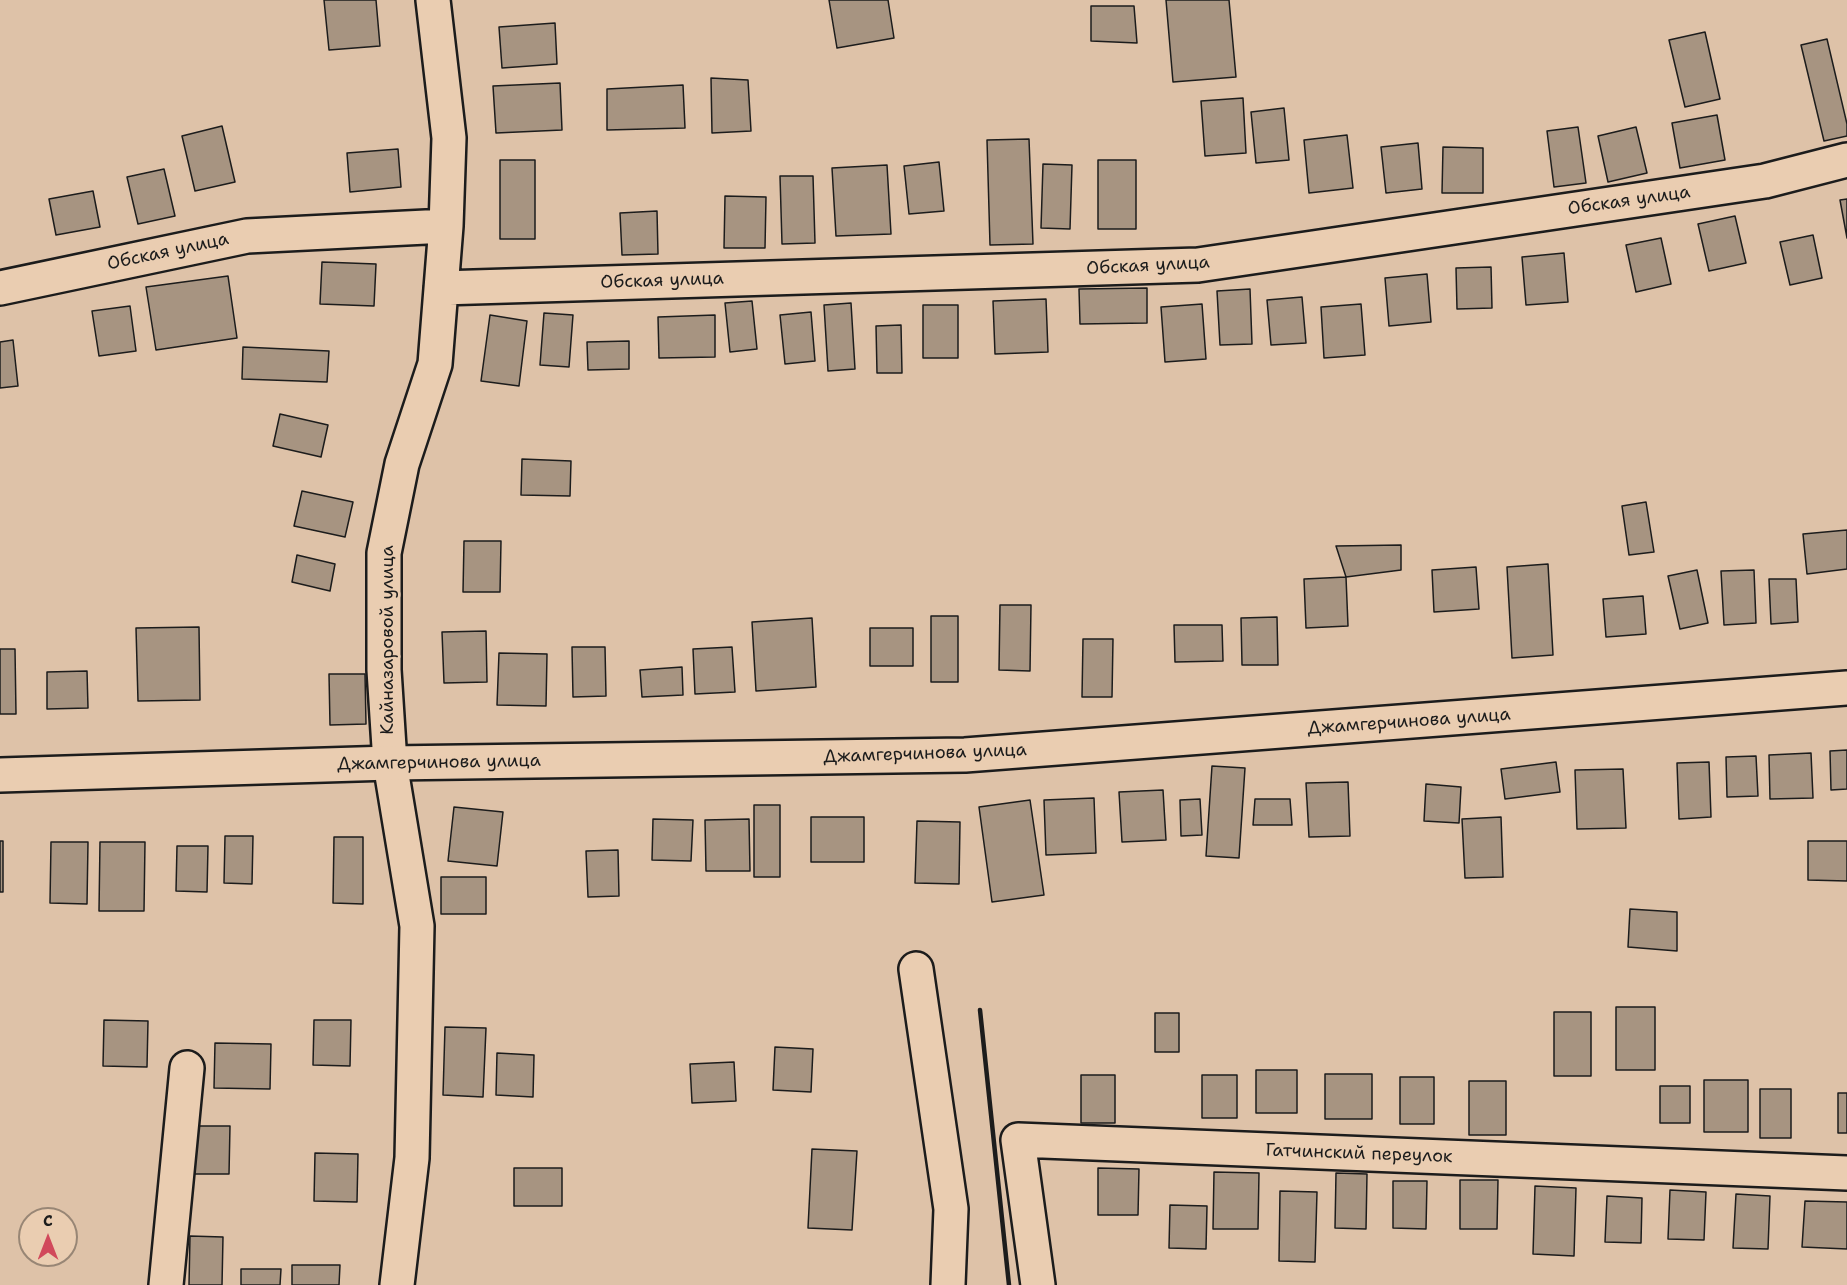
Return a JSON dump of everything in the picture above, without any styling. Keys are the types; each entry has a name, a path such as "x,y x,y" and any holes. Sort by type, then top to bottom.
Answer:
{"street":[{"name":"Кайназаровой улица","path":"397,1285 412,1158 417,926 390,764 384,670 384,553 402,464 435,364 446,226 449,138 433,0"},
{"name":"Обская улица","path":"441,288 1198,265 1765,181 1847,160"},
{"name":"Обская улица","path":"0,288 247,236 446,226"},
{"name":"Джамгерчинова улица","path":"0,775 390,764 965,755 1847,688"},
{"path":"916,969 951,1209 948,1285"},
{"path":"166,1285 187,1068"},
{"name":"Гатчинский переулок","path":"1038,1285 1017,1140 1847,1173"}],"building":[{"path":"324,0 376,0 380,46 329,50"},
{"path":"829,0 888,0 894,38 837,48"},
{"path":"1166,0 1229,0 1236,77 1173,82"},
{"path":"1091,6 1134,6 1137,43 1091,41"},
{"path":"555,23 557,64 502,68 499,27"},
{"path":"1705,32 1720,99 1685,107 1669,40"},
{"path":"1827,39 1847,124 1847,136 1824,141 1801,45"},
{"path":"711,78 748,80 751,131 712,133"},
{"path":"560,83 562,130 496,133 493,86"},
{"path":"683,85 685,128 607,130 607,89"},
{"path":"1243,98 1246,153 1205,156 1201,101"},
{"path":"1284,108 1289,160 1256,163 1251,112"},
{"path":"1717,115 1725,160 1680,168 1672,123"},
{"path":"222,126 235,182 195,191 182,136"},
{"path":"1578,127 1586,183 1554,187 1547,131"},
{"path":"1636,127 1647,173 1608,182 1598,136"},
{"path":"1347,135 1353,188 1309,193 1304,140"},
{"path":"1029,139 1033,244 990,245 987,140"},
{"path":"1418,143 1422,189 1386,193 1381,147"},
{"path":"1443,147 1483,148 1483,193 1442,193"},
{"path":"398,149 401,187 350,192 347,153"},
{"path":"500,160 535,160 535,239 500,239"},
{"path":"1098,160 1136,160 1136,229 1098,229"},
{"path":"939,162 944,211 909,214 904,166"},
{"path":"1043,164 1072,165 1070,229 1041,228"},
{"path":"887,165 891,234 836,236 832,168"},
{"path":"164,169 175,216 138,224 127,177"},
{"path":"780,176 813,176 815,243 782,244"},
{"path":"93,191 100,227 56,235 49,199"},
{"path":"725,196 766,197 765,248 724,248"},
{"path":"1847,199 1847,238 1840,200"},
{"path":"657,211 658,254 622,255 620,213"},
{"path":"1735,216 1746,263 1709,271 1698,224"},
{"path":"1813,235 1822,278 1790,285 1780,242"},
{"path":"1661,238 1671,284 1636,292 1626,245"},
{"path":"1564,253 1568,302 1526,305 1522,257"},
{"path":"322,262 376,264 374,306 320,304"},
{"path":"1491,267 1492,308 1457,309 1456,268"},
{"path":"1427,274 1431,322 1389,326 1385,278"},
{"path":"228,276 237,338 156,350 146,287"},
{"path":"1147,288 1147,323 1080,324 1079,289"},
{"path":"1250,289 1252,344 1220,345 1217,291"},
{"path":"1302,297 1306,343 1271,345 1267,300"},
{"path":"1046,299 1048,352 995,354 993,301"},
{"path":"752,301 757,349 730,352 725,303"},
{"path":"851,303 855,369 828,371 824,305"},
{"path":"1202,304 1206,359 1165,362 1161,307"},
{"path":"1361,304 1365,355 1324,358 1321,307"},
{"path":"923,305 958,305 958,358 923,358"},
{"path":"130,306 136,351 99,356 92,311"},
{"path":"811,312 815,361 785,364 780,315"},
{"path":"544,313 573,315 569,367 540,365"},
{"path":"490,315 527,321 519,386 481,381"},
{"path":"715,315 715,357 659,358 658,317"},
{"path":"901,325 902,373 877,373 876,326"},
{"path":"13,340 18,386 0,388 0,342"},
{"path":"629,341 629,369 588,370 587,342"},
{"path":"243,347 329,351 327,382 242,379"},
{"path":"280,414 328,425 321,457 273,446"},
{"path":"522,459 571,461 570,496 521,495"},
{"path":"302,491 353,502 345,537 294,526"},
{"path":"1646,502 1654,552 1629,555 1622,506"},
{"path":"1847,530 1847,569 1807,574 1803,534"},
{"path":"464,541 501,541 500,592 463,592"},
{"path":"1401,545 1401,570 1346,577 1336,546"},
{"path":"297,555 335,564 330,591 292,582"},
{"path":"1548,564 1553,655 1512,658 1507,567"},
{"path":"1476,567 1479,609 1434,612 1432,570"},
{"path":"1697,570 1708,623 1680,629 1668,576"},
{"path":"1754,570 1756,623 1724,625 1721,571"},
{"path":"1346,577 1348,626 1306,628 1304,579"},
{"path":"1769,579 1796,579 1798,622 1771,624"},
{"path":"1643,596 1646,634 1606,637 1603,599"},
{"path":"1000,605 1031,605 1030,671 999,670"},
{"path":"931,616 958,616 958,682 931,682"},
{"path":"1277,617 1278,665 1242,665 1241,618"},
{"path":"812,618 816,687 756,691 752,622"},
{"path":"1174,625 1222,625 1223,661 1175,662"},
{"path":"199,627 200,700 138,701 136,628"},
{"path":"870,628 913,628 913,666 870,666"},
{"path":"486,631 487,682 444,683 442,632"},
{"path":"1083,639 1113,639 1112,697 1082,697"},
{"path":"572,647 605,647 606,696 573,697"},
{"path":"732,647 735,692 695,694 693,649"},
{"path":"0,649 15,649 16,714 0,714"},
{"path":"499,653 547,654 546,706 497,705"},
{"path":"682,667 683,695 642,697 640,670"},
{"path":"87,671 88,708 47,709 47,672"},
{"path":"329,674 365,674 366,724 330,725"},
{"path":"1847,750 1847,789 1831,790 1830,751"},
{"path":"1811,753 1813,798 1770,799 1769,755"},
{"path":"1756,756 1758,796 1727,797 1726,757"},
{"path":"1556,762 1560,792 1505,799 1501,769"},
{"path":"1709,762 1711,817 1679,819 1677,763"},
{"path":"1212,766 1245,768 1239,858 1206,856"},
{"path":"1623,769 1626,828 1577,829 1575,770"},
{"path":"1348,782 1350,836 1309,837 1306,783"},
{"path":"1426,784 1461,787 1459,823 1424,821"},
{"path":"1163,790 1166,840 1122,842 1119,792"},
{"path":"1094,798 1096,853 1046,855 1044,800"},
{"path":"1200,799 1202,835 1181,836 1180,800"},
{"path":"1255,799 1290,799 1292,825 1253,825"},
{"path":"1030,800 1044,895 992,902 979,807"},
{"path":"754,805 780,805 780,877 754,877"},
{"path":"454,807 503,812 497,866 448,861"},
{"path":"811,817 864,817 864,862 811,862"},
{"path":"1501,817 1503,877 1465,878 1462,819"},
{"path":"653,819 693,820 691,861 652,860"},
{"path":"749,819 750,871 706,871 705,820"},
{"path":"917,821 960,822 959,884 915,883"},
{"path":"225,836 253,836 252,884 224,883"},
{"path":"334,837 363,837 363,904 333,903"},
{"path":"0,841 3,841 3,892 0,892"},
{"path":"1808,841 1847,841 1847,881 1808,880"},
{"path":"51,842 88,842 87,904 50,903"},
{"path":"100,842 145,842 144,911 99,911"},
{"path":"177,846 208,846 207,892 176,891"},
{"path":"618,850 619,896 588,897 586,851"},
{"path":"441,877 486,877 486,914 441,914"},
{"path":"1630,909 1677,912 1677,951 1628,947"},
{"path":"1616,1007 1655,1007 1655,1070 1616,1070"},
{"path":"1554,1012 1591,1012 1591,1076 1554,1076"},
{"path":"1155,1013 1179,1013 1179,1052 1155,1052"},
{"path":"104,1020 148,1021 147,1067 103,1066"},
{"path":"314,1020 351,1020 350,1066 313,1065"},
{"path":"445,1027 486,1028 483,1097 443,1095"},
{"path":"215,1043 271,1044 270,1089 214,1088"},
{"path":"775,1047 813,1049 811,1092 773,1090"},
{"path":"497,1053 534,1055 533,1097 496,1095"},
{"path":"734,1062 736,1101 692,1103 690,1064"},
{"path":"1256,1070 1297,1070 1297,1113 1256,1113"},
{"path":"1325,1074 1372,1074 1372,1119 1325,1119"},
{"path":"1081,1075 1115,1075 1115,1123 1081,1123"},
{"path":"1202,1075 1237,1075 1237,1118 1202,1118"},
{"path":"1400,1077 1434,1077 1434,1124 1400,1124"},
{"path":"1704,1080 1748,1080 1748,1132 1704,1132"},
{"path":"1469,1081 1506,1081 1506,1135 1469,1135"},
{"path":"1660,1086 1690,1086 1690,1123 1660,1123"},
{"path":"1760,1089 1791,1089 1791,1138 1760,1138"},
{"path":"1838,1093 1847,1093 1847,1133 1838,1133"},
{"path":"190,1126 230,1126 229,1174 189,1174"},
{"path":"812,1149 857,1151 852,1230 808,1228"},
{"path":"315,1153 358,1154 357,1202 314,1201"},
{"path":"514,1168 562,1168 562,1206 514,1206"},
{"path":"1098,1168 1139,1169 1138,1215 1098,1215"},
{"path":"1214,1172 1259,1173 1258,1229 1213,1229"},
{"path":"1336,1173 1367,1174 1366,1229 1335,1228"},
{"path":"1460,1180 1498,1180 1497,1229 1460,1229"},
{"path":"1393,1181 1427,1181 1426,1229 1393,1228"},
{"path":"1535,1186 1576,1188 1574,1256 1533,1254"},
{"path":"1670,1190 1706,1192 1704,1240 1668,1239"},
{"path":"1280,1191 1317,1192 1315,1262 1279,1261"},
{"path":"1736,1194 1770,1196 1768,1249 1733,1248"},
{"path":"1607,1196 1642,1198 1641,1243 1605,1242"},
{"path":"1805,1201 1847,1202 1847,1249 1802,1247"},
{"path":"1170,1205 1207,1206 1206,1249 1169,1248"},
{"path":"190,1236 223,1237 222,1285 189,1285"},
{"path":"292,1265 340,1265 339,1285 292,1285"},
{"path":"241,1269 281,1269 280,1285 241,1285"}],"railway":[{"path":"980,1010 1009,1285"}]}
